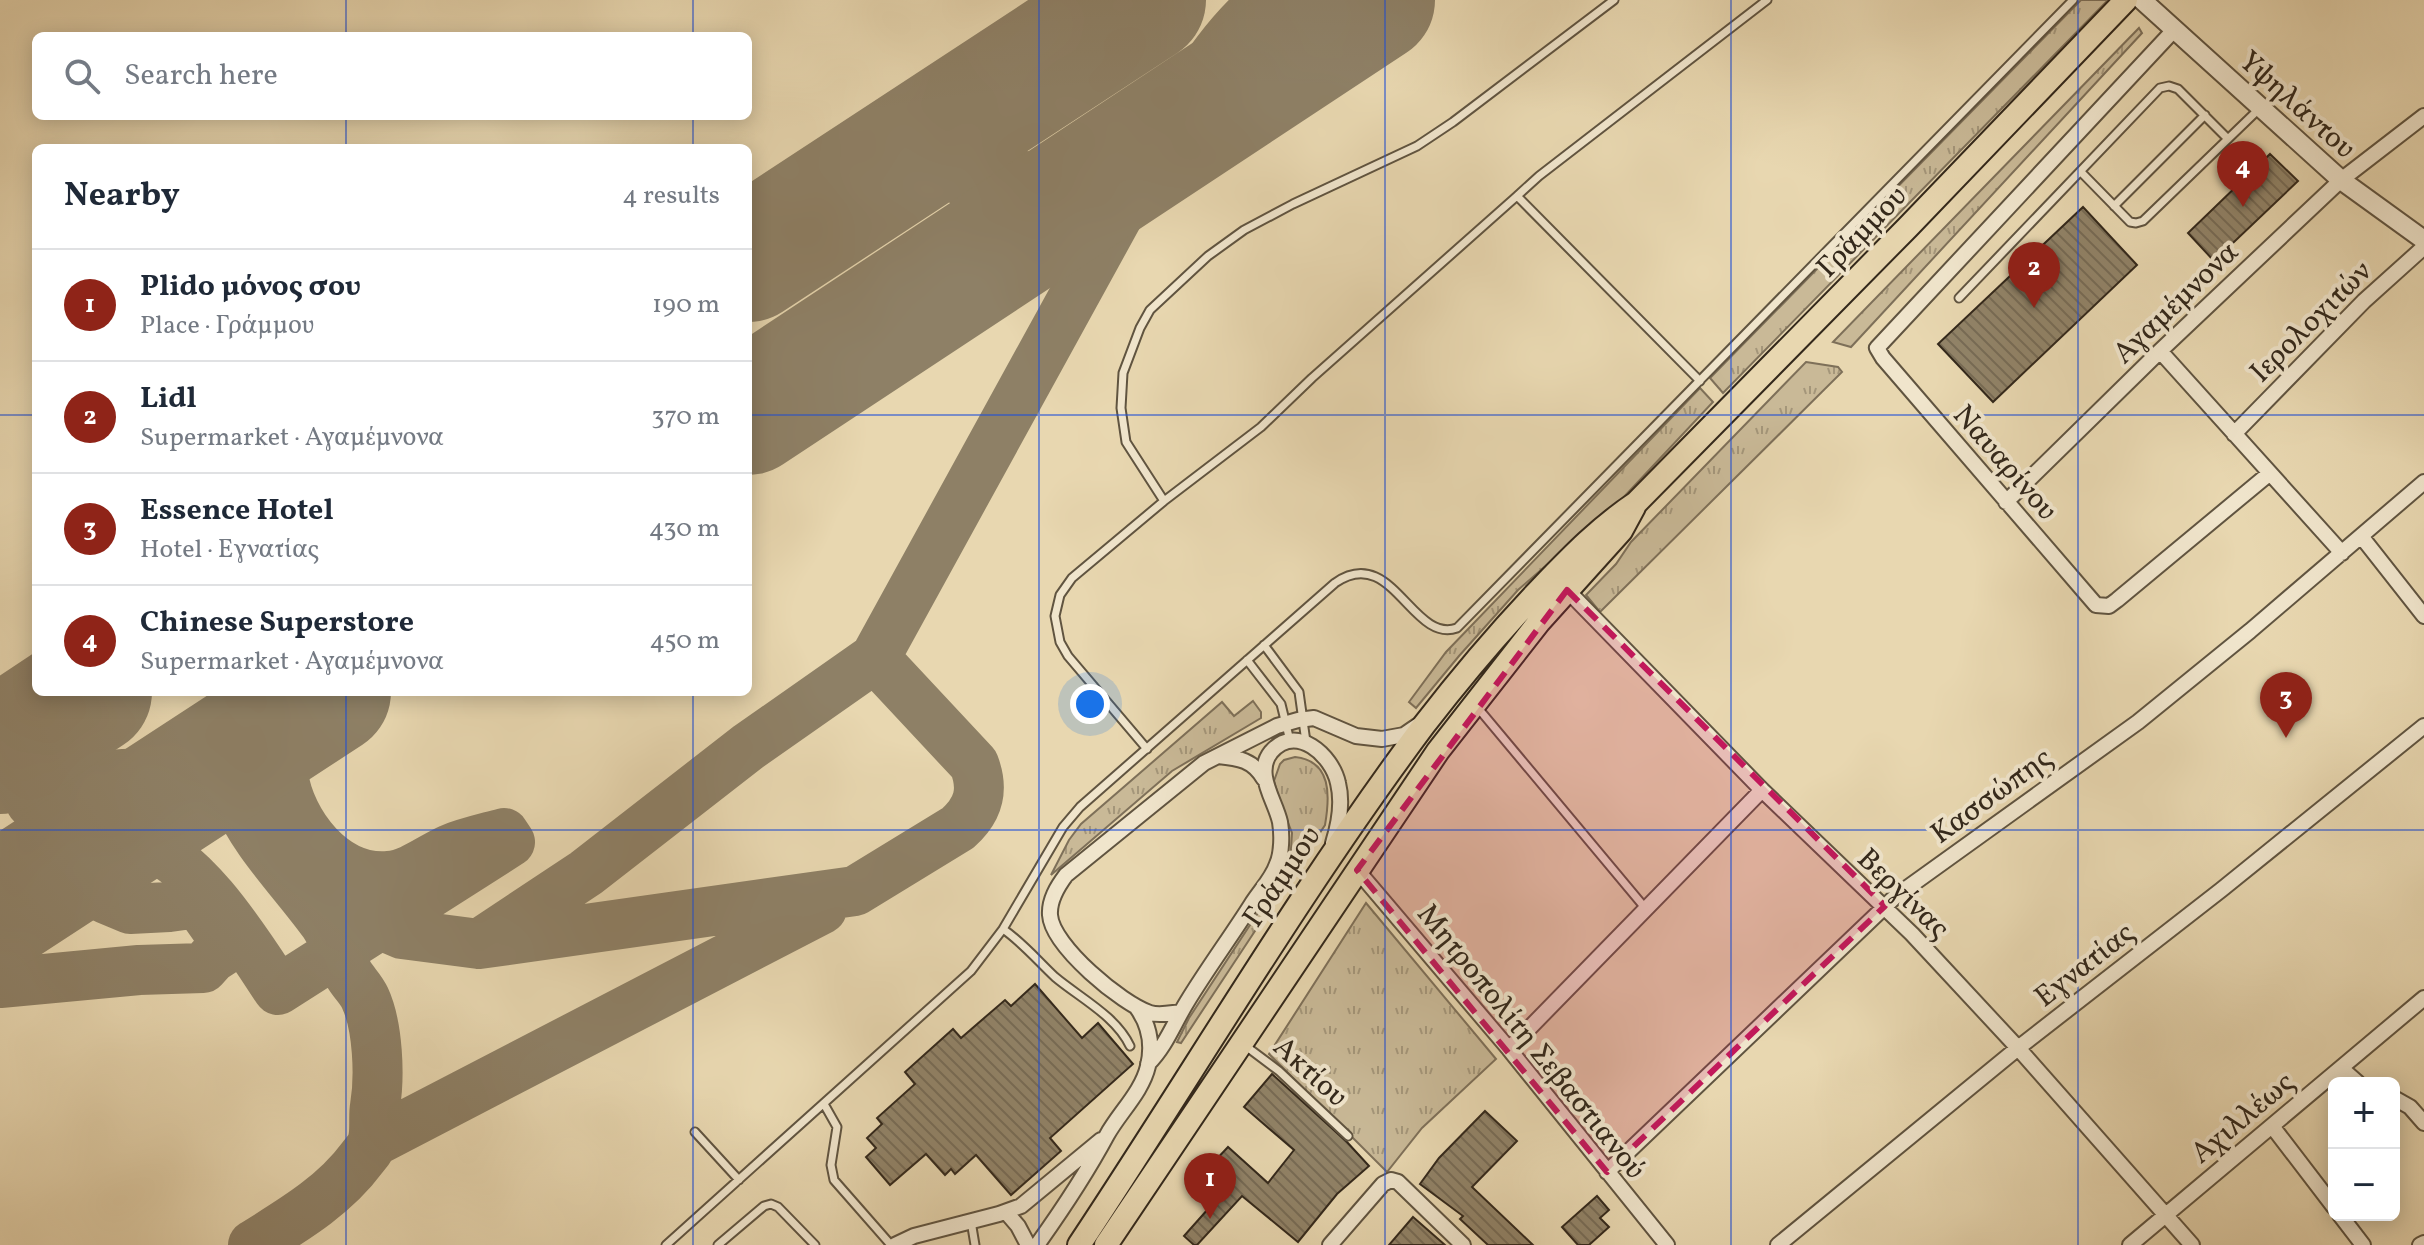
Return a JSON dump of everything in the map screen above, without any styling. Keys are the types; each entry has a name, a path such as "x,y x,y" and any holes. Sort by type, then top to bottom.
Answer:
{"main road":[{"name":"Γράμμου","path":"1079,1245 1320,870 1388,773 1503,628 1609,520 1636,503 2126,0"},
{"name":"Γράμμου","path":"1106,1245 1438,751 1567,590 1621,531 1636,503"}],"street":[{"name":"Υψηλάντου","path":"2142,0 2341,180 2424,240"},
{"name":"Ναυαρίνου","path":"2174,30 1877,348 2088,598 2101,606 2109,606 2117,600 2270,473"},
{"name":"Αγαμέμνονα","path":"2006,502 2341,180 2424,116"},
{"name":"Ιερολοχιτών","path":"2234,434 2364,301 2424,247"},
{"path":"2160,351 2342,553"},
{"name":"Κασσώπης","path":"1607,1172 1885,906 2138,722 2424,482"},
{"path":"2361,536 2424,616"},
{"name":"Βεργίνας","path":"1567,590 1762,790 1885,906 2018,1048 2192,1245"},
{"path":"1037,1245 1143,1081 1150,1040 1146,1020 1134,1005 1085,967 1057,936 1050,914 1055,891 1074,867 1217,756 1287,723 1304,719 1319,719 1356,736 1382,739 1404,735 1436,710"},
{"name":"Εγνατίας","path":"1778,1245 2018,1048 2424,726"},
{"path":"1266,783 1265,767 1269,756 1275,748 1290,741 1306,742 1330,765 1340,792 1338,826 1320,870"},
{"path":"1148,1064 1163,1047 1184,1008 1278,864 1280,825 1266,783 1255,765 1237,758 1217,756"},
{"path":"1509,1049 1762,790"},
{"name":"Μητροπολίτη Σεβαστιανού","path":"1357,870 1509,1049 1667,1245"},
{"name":"Αχιλλέως","path":"2130,1245 2424,998"},
{"path":"1134,1005 1155,1014 1184,1008"},
{"path":"2341,1068 2351,1077"},
{"path":"2400,1101 2410,1107 2424,1123"},
{"path":"2272,1126 2328,1199"},
{"path":"893,1245 914,1236 1006,1212 1029,1201 1107,1135"},
{"path":"1330,1245 1383,1184 1391,1180 1398,1182 1463,1245"},
{"path":"1006,1212 1028,1245"},
{"path":"2345,1221 2363,1245"}],"lane":[{"path":"1164,501 1126,442 1121,408 1123,373 1150,310 1208,256 1244,230 1417,146 1614,0"},
{"path":"1147,749 1068,656 1060,642 1055,616 1060,595 1072,578 1164,501 1261,427 1539,176 1767,0"},
{"path":"666,1245 962,980 1003,929 1074,813 1335,583 1350,574 1378,577 1432,626 1448,631 1457,628 2073,0"},
{"path":"1959,298 2160,88 2169,86 2178,89 2228,139"},
{"path":"2081,172 2130,222 2143,221 2260,108"},
{"path":"2114,206 2205,115"},
{"path":"1517,196 1700,381"},
{"path":"1264,645 1299,692 1306,742"},
{"path":"1247,660 1281,704 1290,741"},
{"path":"1474,703 1646,909"},
{"path":"1003,929 1059,980 1115,1024 1130,1046"},
{"name":"Ακτίου","path":"1241,1043 1279,1071 1348,1136"},
{"path":"824,1104 837,1127 831,1165 834,1180 893,1245"},
{"path":"695,1132 739,1180"},
{"path":"718,1245 764,1206 771,1204 778,1207 815,1245"},
{"path":"971,1221 975,1245"}],"highlighted area":[{"path":"1567,590 1885,906 1607,1172 1357,870"}],"green space":[{"path":"2081,0 2108,0 1723,393 1710,378"},
{"path":"2139,28 2142,33 1851,347 1833,342"},
{"path":"1806,362 1838,367 1842,372 1600,612 1586,595 1616,564 1631,542"},
{"path":"1700,388 1713,402 1621,500 1518,590 1416,708 1409,702 1446,652"},
{"path":"1253,701 1261,712 1261,718 1172,771 1051,875 1081,824 1222,702 1234,716"},
{"path":"1295,757 1316,765 1326,782 1328,803 1325,825 1181,1043 1177,1042 1189,1018 1290,864 1292,833 1274,781 1280,764"},
{"path":"1366,903 1496,1059 1422,1128 1387,1172 1269,1054"}],"building":[{"path":"2270,154 2298,181 2214,261 2188,233"},
{"path":"2083,207 2137,265 1993,402 1938,344"},
{"path":"1035,984 1082,1038 1098,1023 1133,1064 1050,1138 1061,1151 1011,1195 976,1155 955,1174 951,1169 945,1175 926,1154 890,1185 866,1157 876,1148 867,1138 882,1124 877,1118 915,1084 905,1072 953,1029 961,1038 1005,1000 1011,1006"},
{"path":"1272,1074 1369,1166 1337,1194 1298,1242 1242,1196 1194,1245 1184,1236 1233,1181 1213,1163 1228,1147 1268,1183 1294,1150 1244,1107"},
{"path":"1485,1111 1517,1141 1472,1187 1533,1245 1488,1245 1460,1219 1463,1216 1420,1184 1439,1158"},
{"path":"1597,1196 1609,1210 1600,1218 1609,1227 1589,1245 1578,1245 1562,1227"},
{"path":"1413,1217 1445,1245 1389,1245"}],"taxiway":[{"path":"479,944 586,873 748,747 875,658 1169,123 1225,42 1266,0"},
{"path":"968,186 984,177 1009,174 1036,179 1061,191 1078,209 1084,225 1084,251 1078,276"},
{"path":"299,890 322,911 336,917 402,934 479,944 855,891 958,828 971,814 979,791 974,764 875,658"},
{"path":"237,696 228,728 227,760 233,790 245,818 262,844 324,923 348,973 363,995 373,1022 377,1066 374,1134 369,1149 326,1196 253,1245"},
{"path":"294,714 282,759 287,793 305,830 333,859 369,875 389,876 477,840 504,833 510,842 278,990 218,905 181,866 140,842 121,840 91,846 294,714"},
{"path":"31,803 74,784 115,774 157,776 202,791"},
{"path":"0,906 91,846 112,840 103,856 97,880 106,899 130,909 198,903 229,947 203,968 139,970 0,983"},
{"path":"373,1142 822,909"}],"runway":[{"path":"752,256 1143,0"},
{"path":"752,409 1372,0"},
{"path":"0,751 83,696"},
{"path":"0,906 322,696"}],"place":[{"name":"Chinese Superstore","path":"2243,207"},
{"name":"Lidl","path":"2034,308"},
{"name":"Essence Hotel","path":"2286,738"},
{"name":"Plido μόνος σου","path":"1210,1219"}]}
